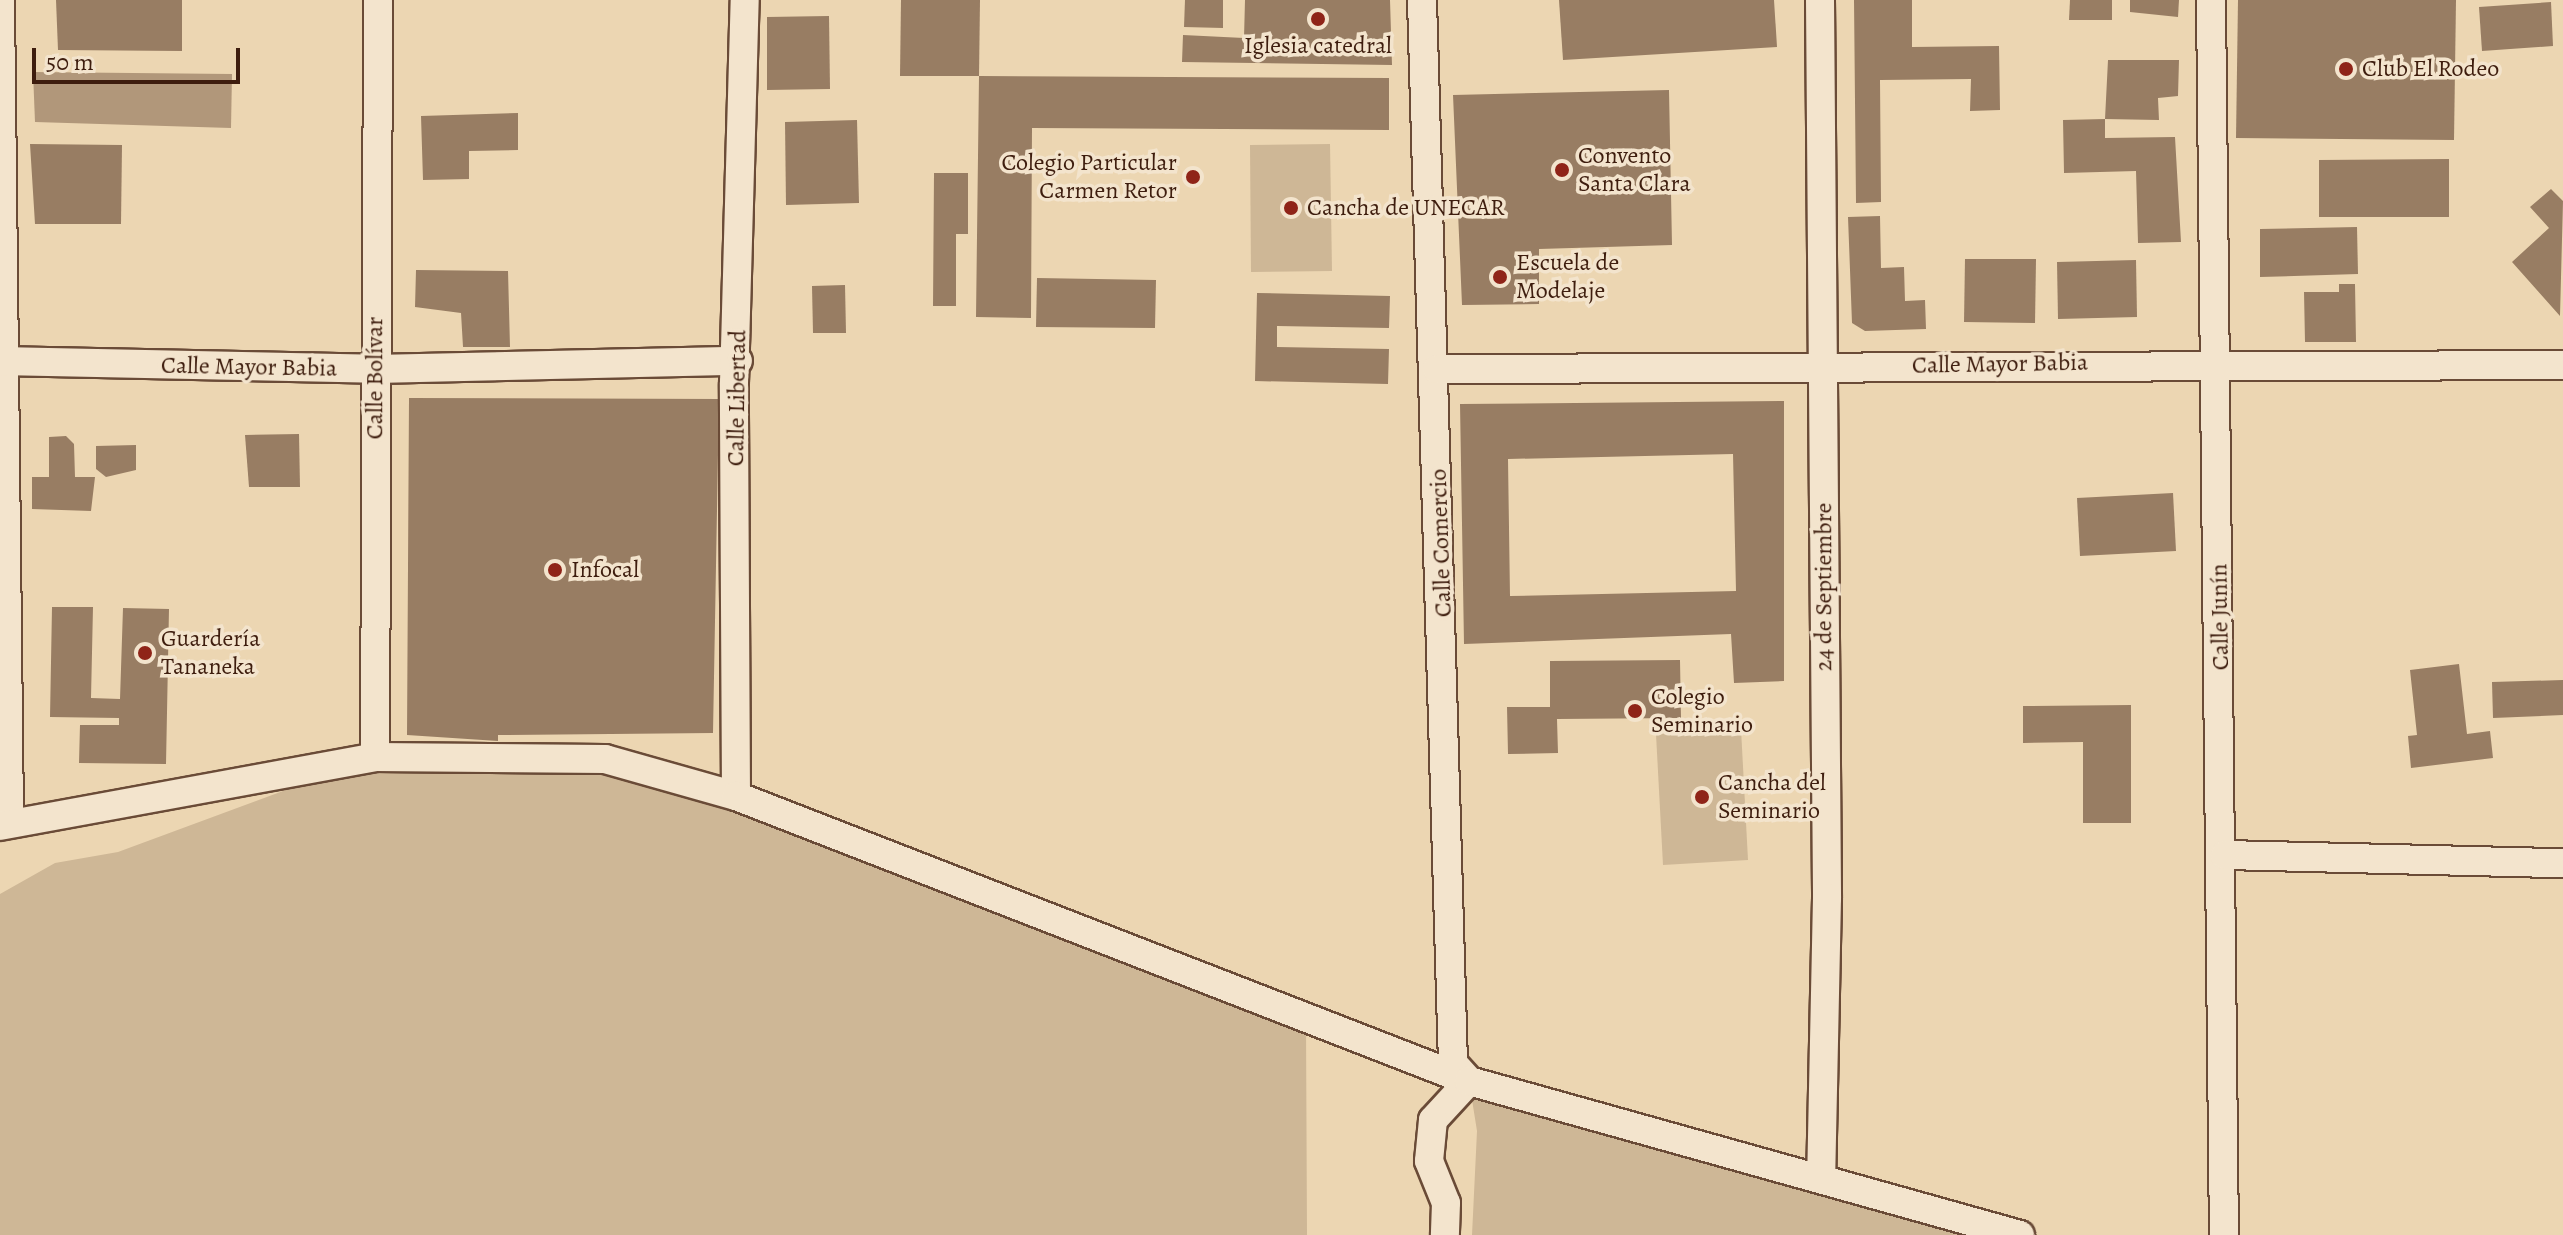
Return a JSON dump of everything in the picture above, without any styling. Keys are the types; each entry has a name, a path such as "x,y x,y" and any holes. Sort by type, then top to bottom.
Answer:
{"street":[{"path":"0,0 4,824 375,757 605,759 736,796 1469,1081 1821,1174 2020,1235"},
{"name":"Calle Bolívar","path":"375,757 378,0"},
{"name":"Calle Libertad","path":"736,796 738,361 745,0"},
{"name":"Calle Comercio","path":"1422,0 1437,369 1453,1063 1469,1081"},
{"name":"24 de Septiembre","path":"1820,0 1821,1174"},
{"name":"Calle Junín","path":"2211,0 2225,855 2224,1235"},
{"name":"Calle Mayor Babia","path":"1,361 375,369 738,361"},
{"name":"Calle Mayor Babia","path":"1437,369 2215,361 2563,365"},
{"path":"2225,855 2563,863"},
{"path":"1445,1235 1446,1203 1429,1161 1433,1120 1469,1081"}],"shaded area":[{"path":"33,72 232,74 231,128 35,122"},
{"name":"Cancha de UNECAR","path":"1330,144 1332,271 1251,272 1250,145"},
{"name":"Cancha del Seminario","path":"1741,729 1748,860 1663,865 1656,734"},
{"path":"375,757 605,759 1306,1023 1307,1235 0,1235 0,894 55,863 118,852"},
{"path":"1469,1081 2020,1235 1472,1235 1477,1131"}],"building":[{"path":"56,0 182,0 182,51 58,50"},
{"path":"901,0 980,0 979,76 900,76"},
{"path":"1185,0 1223,0 1223,28 1184,27"},
{"name":"Iglesia catedral","path":"1245,0 1390,0 1392,65 1182,62 1183,35 1244,38"},
{"path":"1559,0 1774,0 1777,47 1563,60"},
{"path":"1854,0 1912,0 1912,47 1999,46 2000,110 1970,111 1971,79 1880,80 1881,202 1856,203"},
{"path":"2070,0 2112,0 2112,20 2069,20"},
{"path":"2130,0 2179,0 2178,17 2130,12"},
{"name":"Club El Rodeo","path":"2238,0 2456,0 2454,140 2236,138"},
{"path":"2551,2 2553,46 2482,51 2479,7"},
{"path":"829,16 830,89 767,90 767,17"},
{"path":"2108,60 2179,60 2178,96 2158,98 2159,120 2105,119"},
{"path":"979,76 1389,78 1389,130 1032,128 1031,318 976,317"},
{"name":"Convento Santa Clara","path":"1669,90 1672,245 1539,249 1539,304 1462,305 1453,95"},
{"path":"518,113 518,150 469,151 469,179 423,180 421,116"},
{"path":"2105,119 2105,138 2175,137 2181,242 2138,243 2136,171 2064,173 2063,120"},
{"path":"857,120 859,203 786,205 785,122"},
{"path":"30,144 122,145 121,224 35,224"},
{"path":"2449,159 2449,217 2319,217 2319,160"},
{"path":"934,173 968,173 968,234 956,234 956,306 933,306"},
{"path":"2551,189 2563,201 2560,316 2512,262 2549,228 2530,207"},
{"path":"1880,216 1881,268 1904,267 1905,301 1925,300 1926,329 1865,331 1852,323 1848,217"},
{"path":"2357,227 2358,274 2260,277 2260,229"},
{"path":"1965,259 2036,259 2035,323 1964,322"},
{"path":"2136,260 2137,317 2058,319 2057,262"},
{"path":"416,270 508,271 510,347 463,347 461,313 415,307"},
{"path":"1037,278 1156,280 1155,328 1036,327"},
{"path":"2339,284 2355,284 2356,342 2305,342 2304,292 2339,292"},
{"path":"845,285 846,333 813,333 812,286"},
{"path":"1257,293 1390,296 1389,328 1277,326 1277,347 1389,349 1388,384 1255,381"},
{"name":"Infocal","path":"409,398 719,399 713,733 498,735 498,741 407,735"},
{"path":"1784,401 1784,681 1734,683 1731,634 1464,644 1460,404","holes":["1733,454 1736,591 1510,596 1508,459"]},
{"path":"299,434 300,487 249,487 245,435"},
{"path":"66,436 74,444 75,477 95,477 91,511 32,509 32,477 49,477 49,437"},
{"path":"136,445 136,470 106,477 96,469 96,446"},
{"path":"2173,493 2176,551 2080,556 2077,498"},
{"name":"Guardería Tananeka","path":"52,607 93,607 91,698 120,699 123,608 169,609 166,764 79,763 80,725 119,725 119,718 50,717"},
{"path":"1680,660 1681,718 1557,719 1558,753 1508,754 1507,707 1550,707 1550,661"},
{"path":"2459,664 2467,734 2490,731 2493,758 2411,768 2408,736 2417,735 2410,670"},
{"path":"2563,680 2563,715 2493,718 2492,682"},
{"path":"2131,705 2131,823 2083,823 2083,742 2023,743 2023,706"}],"place":[{"name":"Iglesia catedral","path":"1318,19"},
{"name":"Club El Rodeo","path":"2346,69"},
{"name":"Convento Santa Clara","path":"1562,170"},
{"name":"Colegio Particular Carmen Retor","path":"1193,177"},
{"name":"Cancha de UNECAR","path":"1291,208"},
{"name":"Escuela de Modelaje","path":"1500,277"},
{"name":"Infocal","path":"555,570"},
{"name":"Guardería Tananeka","path":"145,653"},
{"name":"Colegio Seminario","path":"1635,711"},
{"name":"Cancha del Seminario","path":"1702,797"}]}
